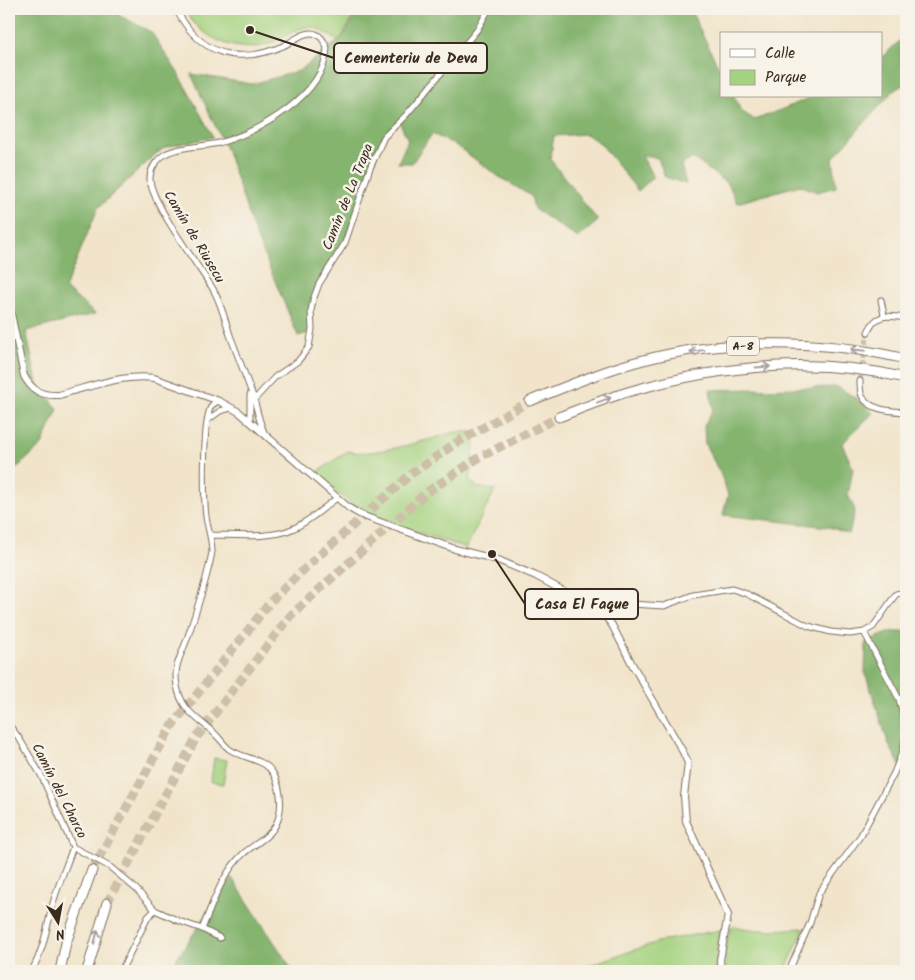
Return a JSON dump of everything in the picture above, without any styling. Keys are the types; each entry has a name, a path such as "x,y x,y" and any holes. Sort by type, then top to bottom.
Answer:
{"highway":[{"name":"A-8","path":"530,401 623,366 672,354 720,347 780,343 861,350 906,359"},
{"name":"A-8","path":"559,417 628,391 724,370 780,366 835,367 879,372 906,378"},
{"path":"60,971 66,943 92,870"},
{"path":"87,971 107,903"}],"street":[{"name":"Camín de Riusecu","path":"176,9 186,26 195,36 208,47 220,53 248,56 259,54 285,45 301,35 311,33 320,36 327,48 325,60 320,70 306,93 294,104 265,123 241,135 219,142 166,153 157,160 150,177 153,192 167,218 214,291 265,434"},
{"name":"Camín de La Trapa","path":"252,401 275,377 298,361 309,347 313,300 319,284 345,243 370,168 384,137 407,114 477,30 489,9"},
{"path":"881,300 884,315"},
{"path":"9,304 24,376 29,386 35,391 58,395 117,380 145,377 154,378 219,400 233,407 349,508 373,521 455,549 498,560 536,576 595,608 605,616 612,625 688,763 684,796 686,821 728,915 720,960 721,971"},
{"path":"868,332 872,322 884,315 906,318"},
{"path":"860,380 861,396 869,404 887,411 906,412"},
{"path":"208,420 219,405 219,400"},
{"path":"202,929 214,898 225,878 234,864 273,829 279,817 281,804 277,783 270,770 264,764 229,749 184,707 175,671 188,636 212,552 206,516 204,446 208,414 212,404 219,400"},
{"name":"Camín de Riusecu","path":"250,422 252,401"},
{"path":"239,412 252,401"},
{"path":"213,414 233,407"},
{"path":"250,422 254,419 256,410"},
{"path":"210,535 269,534 290,530 301,525 337,498"},
{"path":"576,598 664,606 693,595 732,589 748,594 808,626 831,632 850,634 864,632 873,627 896,594 906,592"},
{"path":"864,632 899,699 906,725"},
{"name":"Camín del Charco","path":"9,725 41,775 73,848 110,867 136,888 155,910 220,938"},
{"path":"789,971 810,923 819,893 861,835 894,773 903,750 906,733"},
{"path":"32,971 40,957 46,940 52,907 73,848"},
{"path":"121,971 148,917 155,910"}],"green space":[{"path":"9,9 107,9 151,32 178,73 213,137 166,147 157,153 98,208 65,288 95,314 26,331 37,383 58,409 42,445 9,475"},
{"path":"184,9 358,9 339,41 316,28 308,27 269,44 244,48 232,46 209,36 199,28"},
{"path":"360,9 690,9 720,70 720,98 735,98 741,111 755,120 810,98 882,98 882,57 906,35 906,83 893,91 833,158 836,187 817,192 800,185 737,203 729,185 693,158 681,165 686,184 665,177 658,158 642,156 653,177 638,191 601,144 586,134 554,136 550,159 598,221 578,238 534,209 531,196 498,176 454,144 432,134 412,163 398,163 408,140 400,123 383,137 346,237 317,284 308,333 298,336 254,231 227,151 191,74 252,84 299,71 342,38"},
{"path":"838,387 857,399 873,413 842,444 853,468 848,495 855,510 849,534 829,527 723,515 728,495 721,475 705,444 704,426 713,409 710,390"},
{"path":"454,432 471,432 475,441 470,481 477,487 495,490 466,548 395,525 363,512 336,492 316,473 348,451 370,452 384,450"},
{"path":"890,632 906,632 906,776 889,745 865,672 866,642"},
{"path":"214,758 227,760 223,784 211,782"},
{"path":"232,878 293,971 168,971"},
{"path":"731,927 759,930 804,929 785,971 726,971 725,950"},
{"path":"721,930 717,946 716,971 572,971 661,941"}],"tunnel":[{"path":"860,381 868,332"},
{"path":"92,870 171,727 272,600 411,474 456,443 530,401"},
{"path":"107,903 196,738 290,616 427,492 480,457 559,417"}],"place":[{"name":"Cementeriu de Deva","path":"250,30"},
{"name":"Casa El Faque","path":"492,554"}]}
